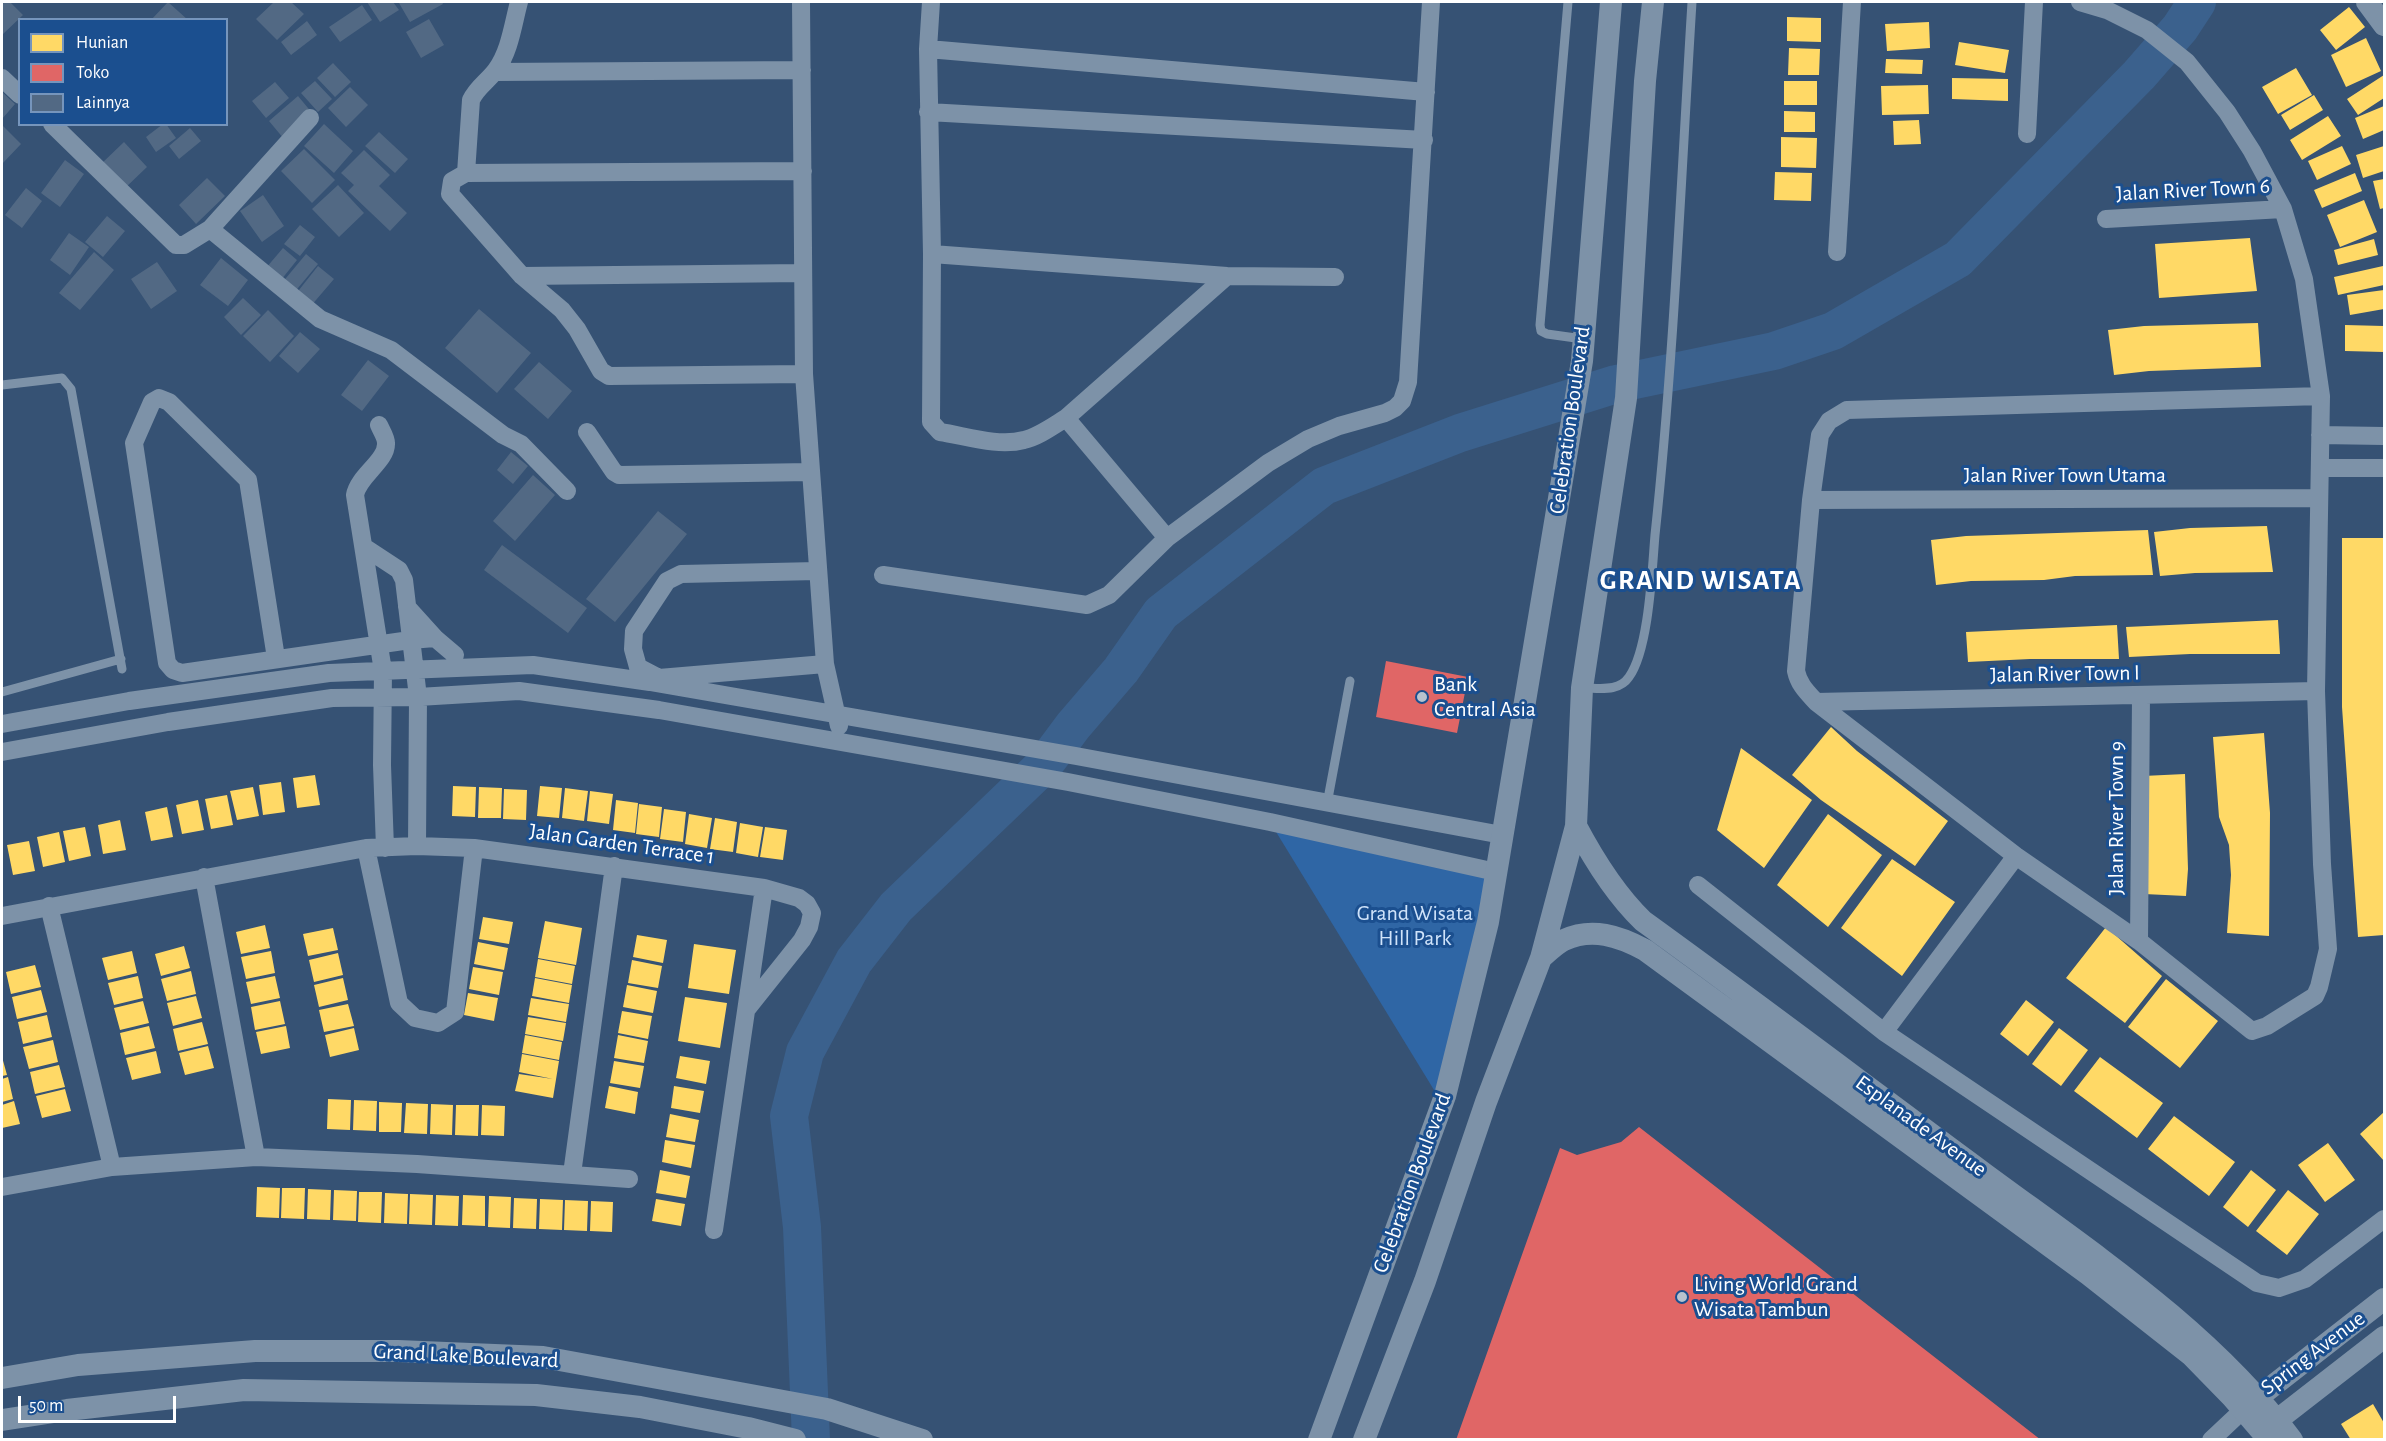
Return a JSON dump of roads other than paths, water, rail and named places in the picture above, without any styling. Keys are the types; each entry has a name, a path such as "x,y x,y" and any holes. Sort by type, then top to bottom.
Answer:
{"street":[{"path":"466,173 471,100 476,90 495,72 506,51 519,2"},
{"path":"801,2 804,374 825,664 842,742"},
{"path":"931,2 928,112 932,254 931,422 934,427 940,432 999,442 1024,440 1066,418 1227,276"},
{"path":"883,575 1087,605 1109,596 1167,538 1268,463 1308,439 1339,426 1385,413 1402,401 1408,382 1431,2"},
{"name":"Celebration Boulevard","path":"1322,1438 1445,1096 1488,922 1575,407 1582,350 1611,2"},
{"name":"Celebration Boulevard","path":"1364,1440 1425,1281 1486,1102 1541,958 1576,826 1582,688 1626,398 1645,81 1653,2"},
{"path":"1837,252 1852,2"},
{"path":"2027,134 2034,2"},
{"path":"2080,2 2107,10 2147,30 2187,62 2227,112 2252,151 2283,209 2304,279 2321,396 2316,691 2322,864 2328,949 2319,987 2314,996 2267,1026 2252,1031 2139,941 2016,856 1816,702 1799,682 1796,671 1811,500 1820,435 1829,422 1847,410 2321,396"},
{"path":"2367,2 2385,25"},
{"path":"928,50 1426,92"},
{"path":"495,72 802,70"},
{"path":"2,78 18,93"},
{"path":"928,112 1424,140"},
{"path":"54,126 177,245 184,246 210,229 310,118"},
{"path":"802,171 466,173 452,181 450,194 522,276 562,310 577,329 601,371 609,376 804,374"},
{"name":"Jalan River Town 6","path":"2106,219 2283,209"},
{"path":"210,229 320,320 391,350 503,435 522,444 567,491"},
{"path":"932,254 1227,276 1335,277"},
{"path":"522,276 803,273"},
{"path":"276,658 248,480 169,402 159,398 152,402 134,443 167,663 173,670 182,673 410,639 435,638"},
{"path":"1066,418 1167,538"},
{"path":"379,425 386,441 385,451 357,487 355,495 383,671 382,765 385,848"},
{"path":"587,432 614,472 619,475 810,472"},
{"path":"2320,435 2385,436"},
{"path":"2320,468 2385,468"},
{"name":"Jalan River Town Utama","path":"1811,500 2319,498"},
{"path":"364,547 399,570 404,580 418,697 417,846"},
{"path":"817,571 681,574 667,581 634,630 633,649 638,667 659,678 825,664"},
{"path":"407,607 435,638 455,655"},
{"path":"2,724 129,701 329,673 534,665 650,682 1076,756 1502,835"},
{"path":"2,752 168,722 321,699 418,697 519,691 659,710 1068,782 1270,822 1496,872"},
{"name":"Jalan River Town I","path":"1816,702 2316,691"},
{"name":"Jalan River Town 9","path":"2139,941 2141,696"},
{"name":"Esplanade Avenue","path":"1576,826 1594,858 1626,905 1643,921 2097,1257 2190,1332 2221,1373 2247,1400 2266,1433 2292,1440"},
{"name":"Jalan Garden Terrace 1","path":"2,916 366,848 417,846 474,848 764,888 799,898 807,904 812,913 809,927 802,940 747,1009"},
{"path":"366,848 399,1003 415,1017 438,1023 455,1012 474,848"},
{"path":"1884,1032 2016,856"},
{"path":"572,1174 614,866"},
{"path":"204,877 256,1157"},
{"path":"1698,885 1884,1032 2256,1282 2279,1288 2305,1279 2385,1219"},
{"path":"714,1230 764,888"},
{"path":"49,906 112,1167"},
{"name":"Esplanade Avenue","path":"1541,958 1563,941 1585,934 1608,934 1625,939 1645,950 2088,1274 2191,1355 2221,1373"},
{"path":"2,1187 112,1167 256,1157 629,1179"},
{"name":"Spring Avenue","path":"2247,1400 2385,1299"},
{"name":"Spring Avenue","path":"2266,1433 2385,1337"},
{"path":"1352,1440 1370,1395 1400,1344"},
{"name":"Grand Lake Boulevard","path":"2,1378 78,1365 255,1351 398,1350 543,1357 750,1393 827,1409 922,1440"},
{"name":"Grand Lake Boulevard","path":"2,1420 67,1410 244,1390 536,1395 640,1407 748,1428 795,1440"},
{"path":"2211,1440 2247,1400"}],"lane":[{"path":"1568,2 1540,325 1541,330 1547,334 1582,350"},
{"path":"1582,688 1613,688 1624,683 1635,666 1647,617 1668,387 1692,2"},
{"path":"2,385 62,378 71,389 121,664 2,692"},
{"path":"1327,804 1350,681"}],"waterway":[{"path":"811,1440 802,1227 789,1116 805,1052 854,961 896,907 1044,765 1073,726 1121,670 1161,613 1324,486 1460,433 1616,384 1774,351 1833,331 1958,259 2139,75 2180,28 2197,2"}],"place":[{"name":"Bank Central Asia","path":"1422,697"},
{"name":"Living World Grand Wisata Tambun","path":"1682,1297"}],"district":[{"name":"GRAND WISATA","path":"1701,581"}],"park label":[{"name":"Grand Wisata Hill Park","path":"1415,926"}]}
